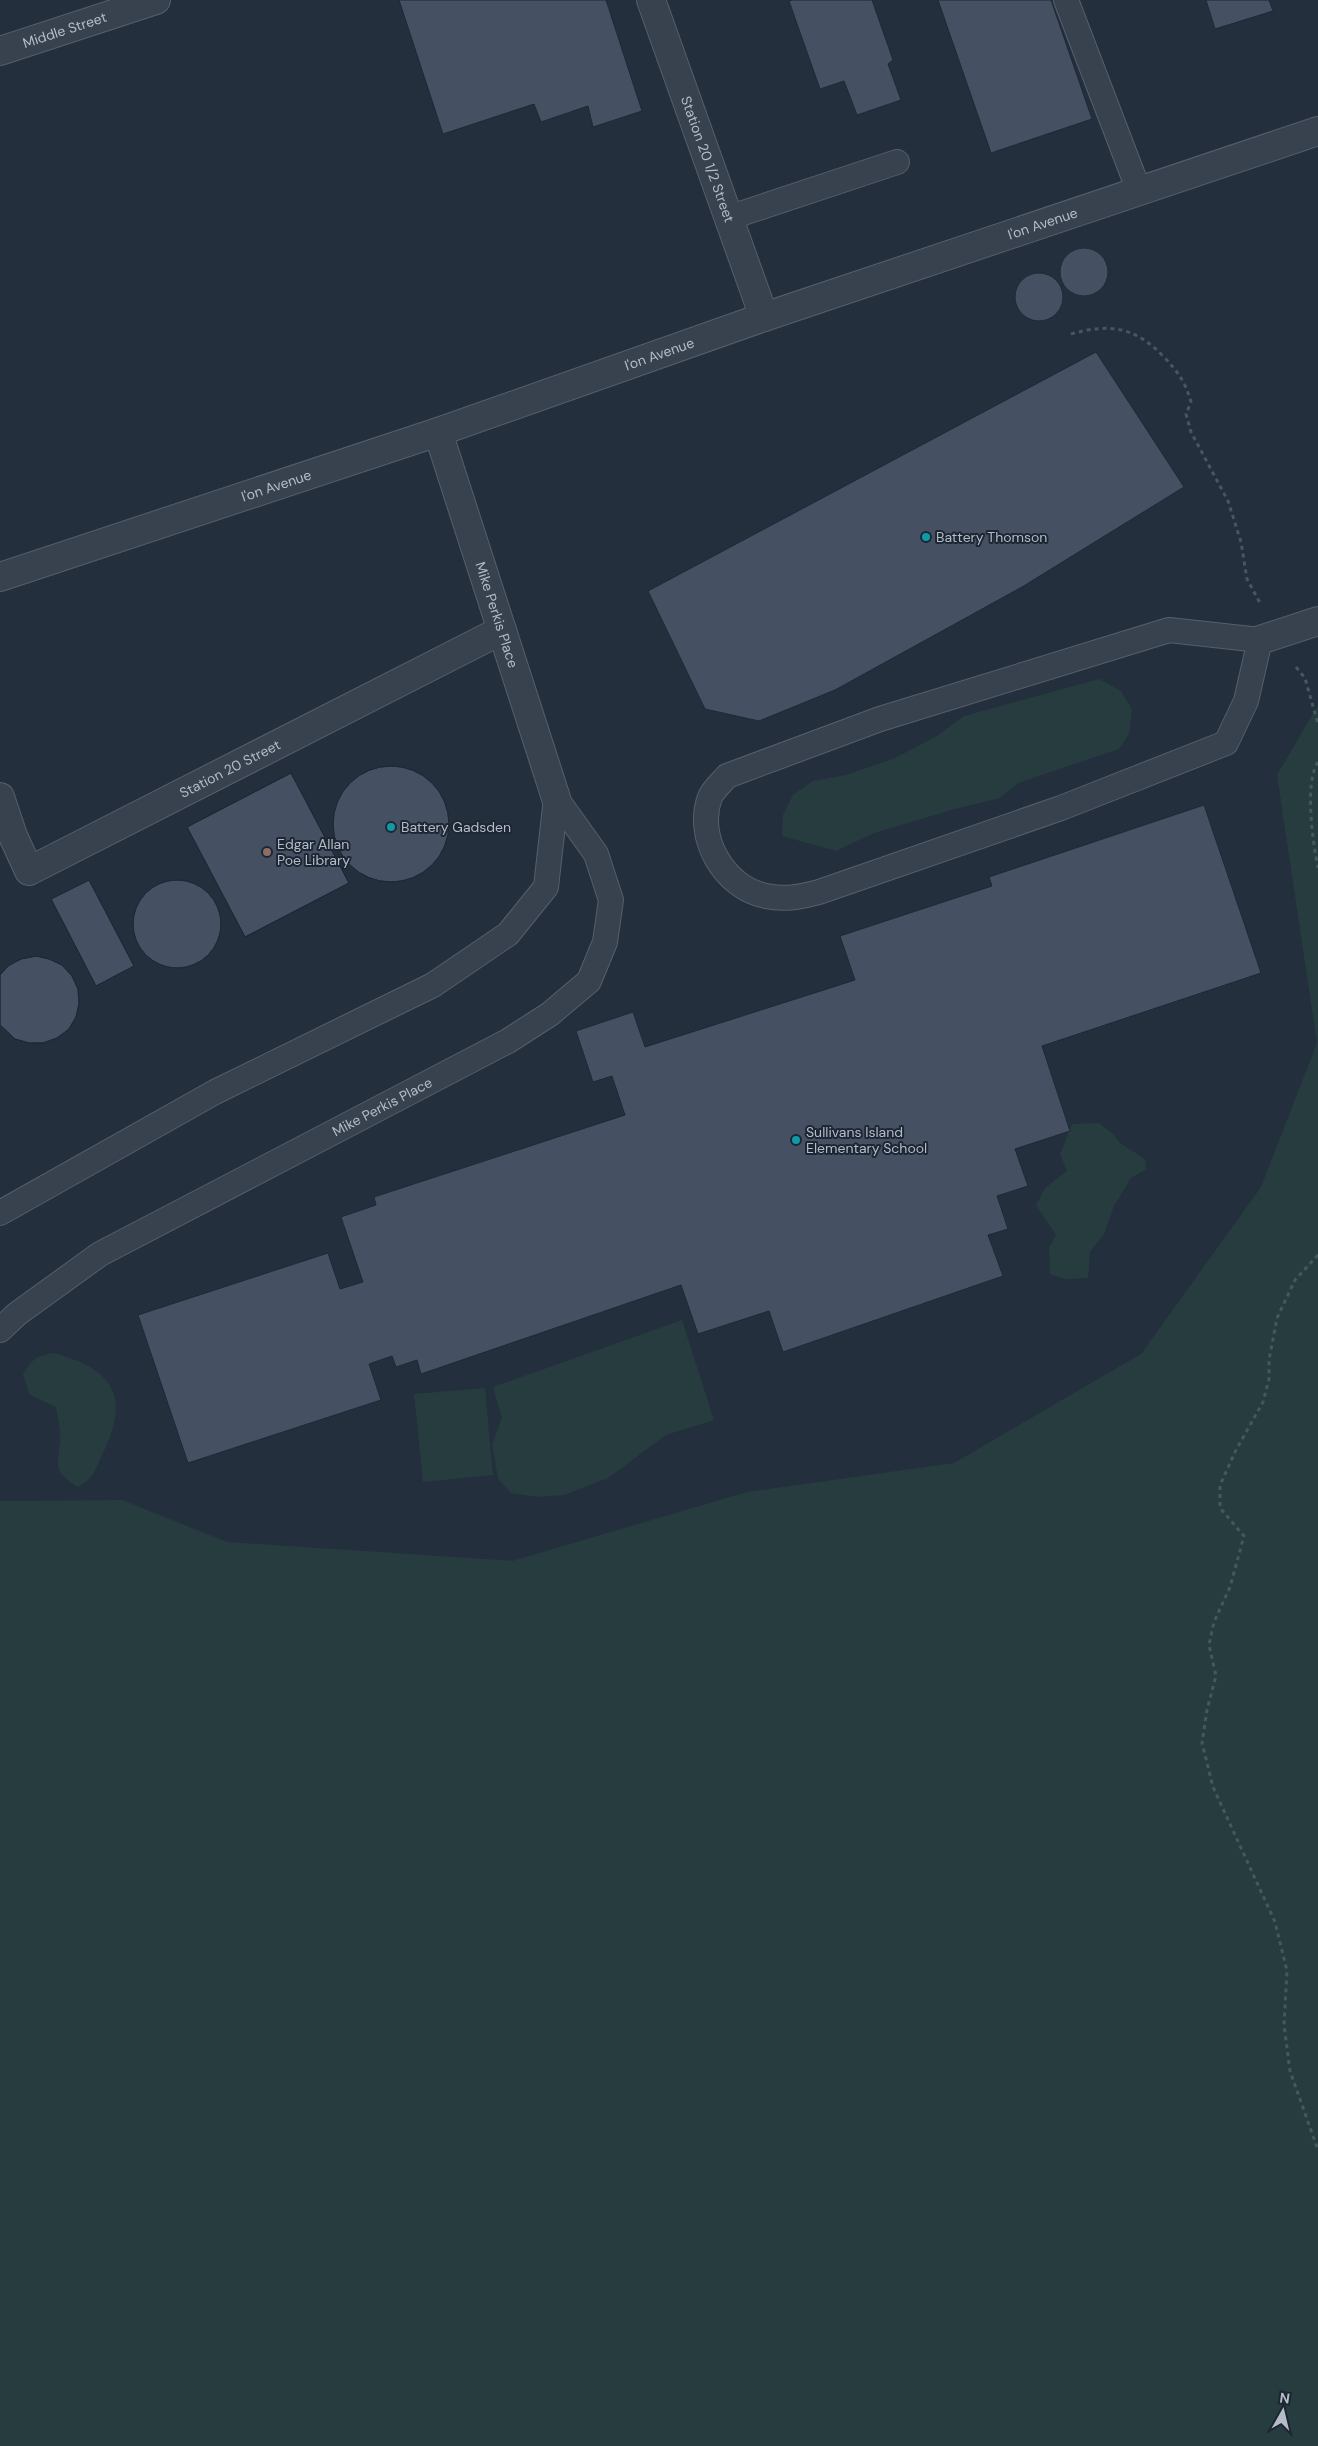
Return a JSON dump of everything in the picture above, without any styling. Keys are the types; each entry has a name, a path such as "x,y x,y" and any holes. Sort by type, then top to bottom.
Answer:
{"street":[{"name":"Middle Street","path":"0,51 156,0"},
{"name":"Station 20 1/2 Street","path":"651,0 764,317"},
{"name":"I'on Avenue","path":"0,577 438,432 764,317 1318,131"},
{"name":"Mike Perkis Place","path":"438,432 556,798"},
{"path":"1260,640 1318,620"},
{"name":"Station 20 Street","path":"0,797 29,871 502,630"}],"lane":[{"path":"1066,0 1139,191"},
{"path":"728,218 897,162"},
{"path":"1169,630 1260,640 1246,701 1226,743 1061,808 819,892 791,899 764,896 737,883 710,846 705,824 710,796 727,776 880,718 1169,630"},
{"name":"Mike Perkis Place","path":"0,1213 215,1092 433,985 508,934 546,886 556,798"},
{"name":"Mike Perkis Place","path":"0,1330 17,1314 100,1254 508,1041 550,1014 589,981 605,942 611,900 596,854 556,798"}],"path":[{"path":"1071,334 1089,329 1108,328 1118,328 1136,334 1154,347 1185,382 1191,402 1186,414 1191,432 1228,501 1241,542 1247,579 1263,609"},
{"path":"1292,660 1305,678 1318,724"},
{"path":"1318,762 1313,770 1311,794 1318,868"},
{"path":"1318,1255 1295,1280 1277,1318 1269,1360 1269,1379 1263,1402 1236,1450 1220,1485 1220,1508 1244,1536 1230,1588 1214,1622 1209,1646 1216,1676 1207,1710 1202,1743 1213,1787 1275,1922 1287,1972 1284,2025 1290,2071 1318,2150"}],"green space":[{"path":"1099,679 1121,691 1132,709 1129,734 1119,749 1018,783 1000,798 874,833 836,851 782,836 783,815 793,795 813,781 846,775 895,758 937,736 964,716"},
{"path":"1318,705 1318,2446 0,2446 0,1501 122,1500 227,1542 512,1561 747,1492 954,1463 1141,1354 1261,1187 1317,1043 1277,775"},
{"path":"1099,1123 1113,1134 1120,1143 1145,1159 1146,1169 1131,1178 1114,1206 1104,1234 1090,1252 1088,1278 1065,1279 1050,1274 1049,1248 1056,1235 1036,1205 1045,1188 1067,1171 1060,1154 1072,1124"},
{"path":"682,1320 714,1420 666,1435 608,1478 564,1495 538,1497 511,1493 498,1479 492,1444 502,1418 493,1387"},
{"path":"53,1353 73,1359 102,1376 110,1386 115,1399 116,1414 104,1451 92,1476 78,1487 70,1482 59,1469 60,1433 56,1407 30,1395 23,1375 35,1360"},
{"path":"485,1388 493,1475 423,1482 414,1394"}],"building":[{"path":"399,0 606,0 642,111 593,127 588,106 541,122 534,104 443,134"},
{"path":"872,0 893,60 888,64 901,100 857,115 844,81 820,89 789,1"},
{"path":"938,0 1051,0 1092,119 991,153"},
{"path":"1206,0 1269,0 1273,11 1215,29"},
{"path":"1079,248 1089,248 1101,255 1108,267 1108,277 1101,289 1089,296 1079,296 1071,292 1064,285 1060,277 1060,267 1064,259 1071,252"},
{"path":"1034,273 1044,273 1056,280 1063,292 1063,302 1056,314 1044,321 1034,321 1026,317 1019,310 1015,302 1015,292 1019,284 1026,277"},
{"name":"Battery Thomson","path":"1096,352 1184,487 1022,587 835,690 759,721 705,709 648,591"},
{"name":"Battery Gadsden","path":"391,766 413,770 432,783 445,802 449,824 445,846 432,865 413,878 391,882 369,878 350,865 337,846 333,824 337,802 350,783 369,770"},
{"name":"Battery Gadsden","path":"391,766 413,770 432,783 445,802 449,824 445,846 432,865 413,878 391,882 369,878 350,865 337,846 333,824 337,802 350,783 369,770"},
{"name":"Edgar Allan Poe Library","path":"291,773 349,883 245,937 187,827"},
{"name":"Edgar Allan Poe Library","path":"291,773 349,883 245,937 187,827"},
{"name":"Sullivans Island Elementary School","path":"1204,805 1261,973 1042,1046 1070,1131 1015,1149 1028,1186 997,1196 1008,1229 988,1235 1003,1276 783,1352 769,1311 698,1334 681,1285 421,1374 417,1360 396,1367 392,1356 369,1364 381,1400 188,1463 138,1315 328,1253 340,1289 363,1282 341,1217 376,1205 374,1197 625,1115 612,1076 593,1082 576,1031 633,1012 645,1047 855,980 840,936 992,886 989,877"},
{"path":"89,880 134,966 96,986 51,899"},
{"path":"89,880 134,966 96,986 51,899"},
{"path":"177,880 194,884 208,893 217,907 221,924 217,941 208,955 194,964 177,968 160,964 146,955 137,941 133,924 137,907 146,893 160,884"},
{"path":"177,880 194,884 208,893 217,907 221,924 217,941 208,955 194,964 177,968 160,964 146,955 137,941 133,924 137,907 146,893 160,884"},
{"path":"36,956 62,965 72,976 78,989 79,1004 76,1017 69,1029 57,1038 43,1043 29,1043 15,1039 0,1025 0,975 8,966 21,959"},
{"path":"36,956 62,965 72,976 78,989 79,1004 76,1017 69,1029 57,1038 43,1043 29,1043 15,1039 0,1025 0,975 8,966 21,959"}],"place":[{"name":"Battery Thomson","path":"926,537"},
{"name":"Battery Gadsden","path":"391,827"},
{"name":"Edgar Allan Poe Library","path":"267,852"},
{"name":"Sullivans Island Elementary School","path":"796,1140"}]}
